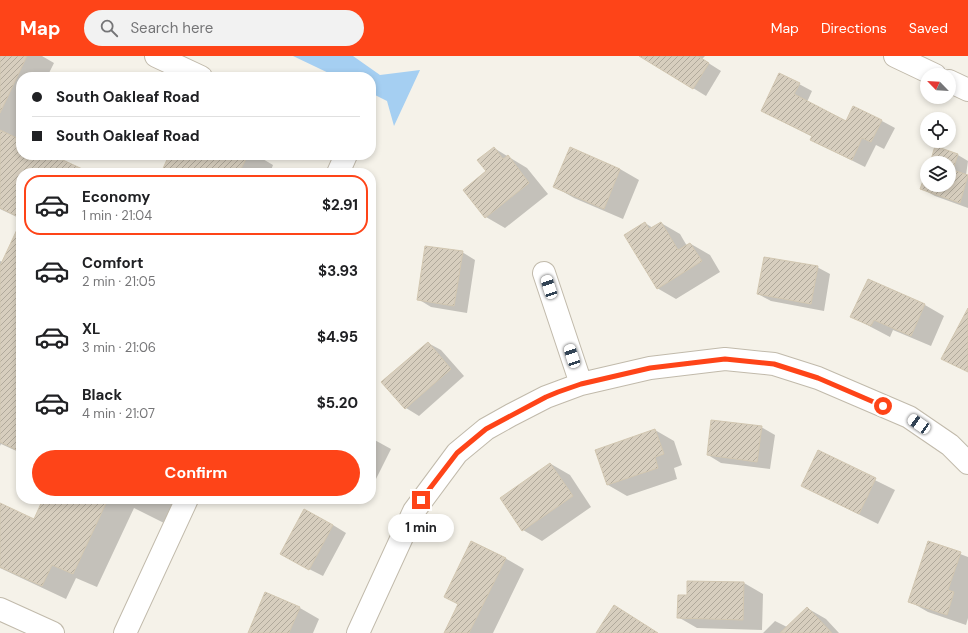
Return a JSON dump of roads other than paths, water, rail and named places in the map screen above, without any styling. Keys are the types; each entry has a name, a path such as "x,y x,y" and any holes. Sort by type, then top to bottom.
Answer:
{"street":[{"path":"156,56 190,72"},
{"path":"895,56 920,68"},
{"path":"956,84 968,90"},
{"path":"544,273 581,384"},
{"path":"358,633 414,511 457,453 486,429 511,415 546,397 581,384 650,368 725,359 774,364 818,378 909,417 950,445 968,463"},
{"path":"125,633 185,504"},
{"path":"0,610 53,633"}],"water":[{"path":"293,56 353,56 376,72 327,72"},
{"path":"420,70 394,126 387,101 376,96 376,72 380,75"}]}
